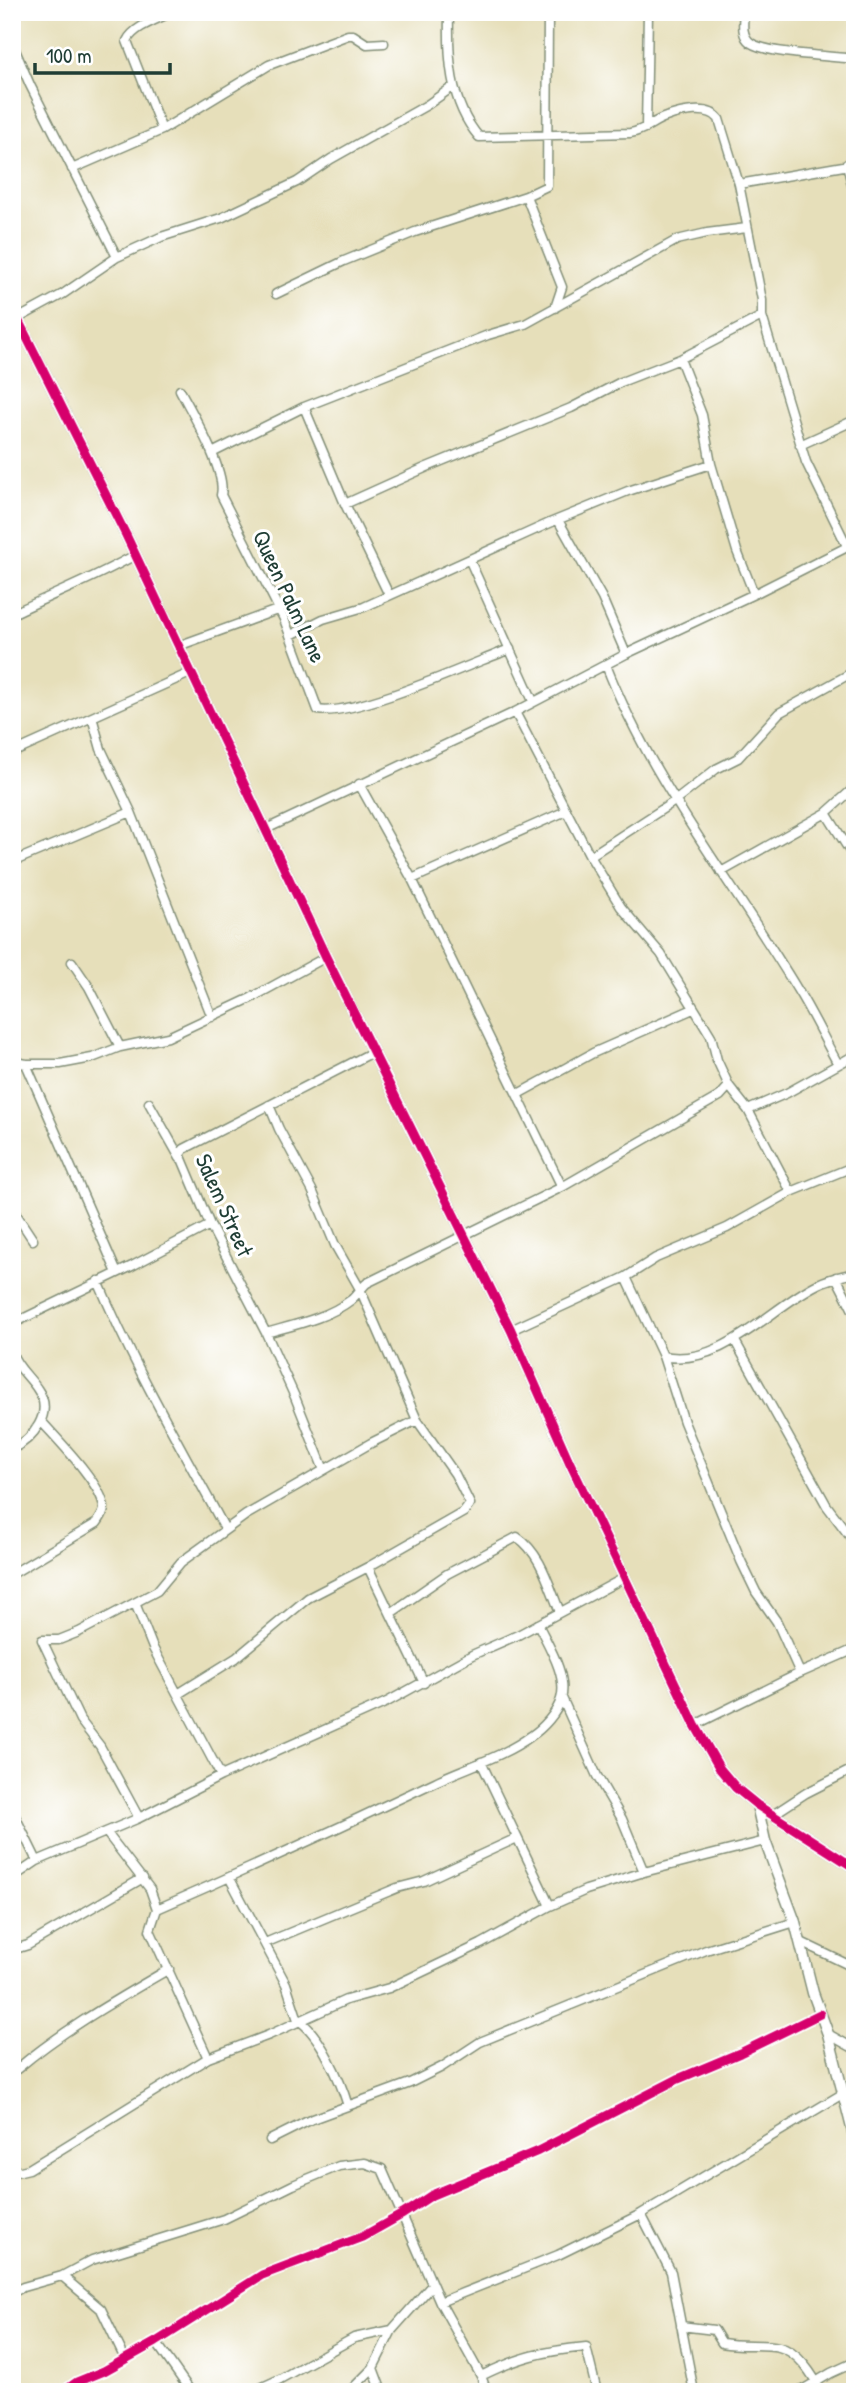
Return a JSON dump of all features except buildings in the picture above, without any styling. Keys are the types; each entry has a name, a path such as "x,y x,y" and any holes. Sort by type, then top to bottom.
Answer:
{"street":[{"path":"162,130 127,41 137,30 172,12"},
{"path":"264,830 514,712 626,654 851,545 819,492 800,445 762,316 762,300 739,184 719,119 714,112 707,110 664,117 646,128 630,133 480,136 471,127 454,86 448,52 449,12"},
{"path":"276,294 344,261 415,232 526,196 547,186 548,12"},
{"path":"646,128 648,12"},
{"path":"744,12 743,28 751,43 767,49 855,59"},
{"path":"72,169 162,130 269,65 350,35 367,44 384,43"},
{"path":"12,43 30,85 117,257"},
{"path":"17,319 63,294 117,257 161,237 221,218 297,182 331,159 427,105 454,86"},
{"path":"739,184 851,164 855,197"},
{"path":"526,196 562,287 555,307"},
{"path":"212,453 304,407 488,335 524,324 677,240 747,228"},
{"path":"562,287 581,293"},
{"path":"12,309 135,555 264,830 511,1330 569,1461 695,1726 720,1769 736,1788 757,1805 855,1868"},
{"path":"345,504 571,408 621,382 680,359 762,316"},
{"path":"680,359 702,415 711,464 737,551 754,594"},
{"name":"Queen Palm Lane","path":"180,390 212,453 223,488 221,495 280,609 318,710 325,712 362,704 406,690 510,649"},
{"path":"304,407 345,504 389,595"},
{"path":"800,445 855,420"},
{"path":"291,635 323,620 364,607 628,491 711,464"},
{"path":"558,520 602,598 626,654"},
{"path":"12,614 55,593 79,585 135,555"},
{"path":"470,561 533,701"},
{"path":"178,646 280,609"},
{"path":"606,664 636,733 675,801 798,989 838,1064"},
{"path":"590,856 675,801 716,769 738,758 779,713 855,671"},
{"path":"12,753 190,673"},
{"path":"514,712 590,856 621,907 661,954 712,1036 717,1060 729,1086 748,1110 791,1192"},
{"path":"92,717 101,749 131,812 212,1017"},
{"path":"359,784 412,879 562,1187"},
{"path":"721,872 826,813 855,787"},
{"path":"412,879 566,811"},
{"path":"12,862 131,812"},
{"path":"826,813 855,859"},
{"path":"12,1061 26,1064 60,1064 168,1037 326,957"},
{"path":"72,962 89,987 120,1047"},
{"path":"518,1094 593,1053 694,1009"},
{"name":"Salem Street","path":"324,1471 266,1333 210,1224 180,1154 184,1149 373,1052"},
{"path":"748,1110 787,1093 855,1055"},
{"path":"26,1064 117,1273"},
{"path":"266,1333 325,1313 352,1299 360,1289 386,1272 562,1187 720,1096 729,1086"},
{"path":"149,1103 181,1160"},
{"path":"178,1694 236,1658 308,1598 368,1567 468,1508 468,1497 417,1420 360,1289 335,1245 312,1190 269,1105"},
{"path":"511,1330 626,1277 656,1258 726,1228 791,1192 855,1166"},
{"path":"12,1208 33,1240"},
{"path":"12,1324 174,1245 210,1224"},
{"path":"663,1356 688,1358 735,1341 801,1294 836,1277 855,1273"},
{"path":"626,1277 663,1356 684,1422 741,1561 756,1592 778,1622 800,1673"},
{"path":"836,1277 855,1314"},
{"path":"98,1281 128,1350 151,1388 153,1398 177,1437 225,1529"},
{"path":"735,1341 827,1506 855,1543"},
{"path":"12,1353 14,1360 40,1391 43,1404 41,1421 26,1442 12,1449"},
{"path":"139,1818 100,1746 80,1720 42,1640 58,1640 157,1591 181,1562 225,1529 291,1488 417,1420"},
{"path":"12,1574 97,1523 104,1508 86,1472 41,1421"},
{"path":"391,1613 447,1574 517,1537 528,1545 538,1560 560,1612"},
{"path":"368,1567 424,1682"},
{"path":"12,1878 37,1861 139,1818 221,1776 387,1702 472,1655 538,1624 624,1578"},
{"path":"135,1603 153,1648 221,1776"},
{"path":"538,1624 562,1680 562,1698 597,1776 622,1819 644,1872"},
{"path":"695,1726 800,1673 855,1649"},
{"path":"158,1909 481,1762 531,1736 547,1722 562,1698"},
{"path":"481,1762 550,1906"},
{"path":"774,1814 806,1793 855,1768"},
{"path":"757,1805 765,1841 795,1922 828,2034 855,2140"},
{"path":"12,1810 37,1861"},
{"path":"106,1832 150,1889 158,1909 150,1930 208,2058"},
{"path":"265,1943 397,1888 424,1881 517,1838"},
{"path":"12,2173 29,2169 208,2058 270,2035 346,2000 389,1988 586,1890 765,1841"},
{"path":"229,1877 286,1984 298,2020 306,2025 331,2063 348,2106"},
{"path":"12,1950 28,1945 143,1878"},
{"path":"270,2140 312,2119 410,2083 442,2067 480,2042 570,2004 706,1950 795,1922"},
{"path":"801,1942 855,1968"},
{"path":"12,2068 17,2069 89,2016 169,1969"},
{"path":"63,2392 77,2382 156,2342 262,2275 362,2237 432,2195 538,2151 669,2084 820,2014"},
{"path":"828,2034 855,2049"},
{"path":"440,2302 558,2255 641,2214 844,2093"},
{"path":"12,2293 23,2287 62,2276 92,2260 224,2219 293,2185 349,2164 365,2163 382,2169 404,2214 440,2302 487,2392"},
{"path":"641,2214 671,2272 694,2392"},
{"path":"62,2276 101,2309 125,2359"},
{"path":"349,2392 373,2368 392,2330 432,2285"},
{"path":"681,2326 714,2330 722,2343 782,2347 802,2362 817,2381 821,2392"},
{"path":"252,2392 354,2338 392,2330"},
{"path":"156,2342 191,2392"},
{"path":"481,2376 508,2363 544,2351 586,2347 597,2392"},
{"path":"799,2392 855,2362"},
{"path":"373,2368 383,2392"}],"cycle path":[{"path":"12,308 126,535 326,957 511,1330 569,1461 695,1725 720,1769 736,1788 757,1805 855,1868"},
{"path":"63,2392 77,2382 104,2371 156,2342 262,2275 362,2237 432,2195 538,2151 678,2079 740,2053 820,2014"}]}
